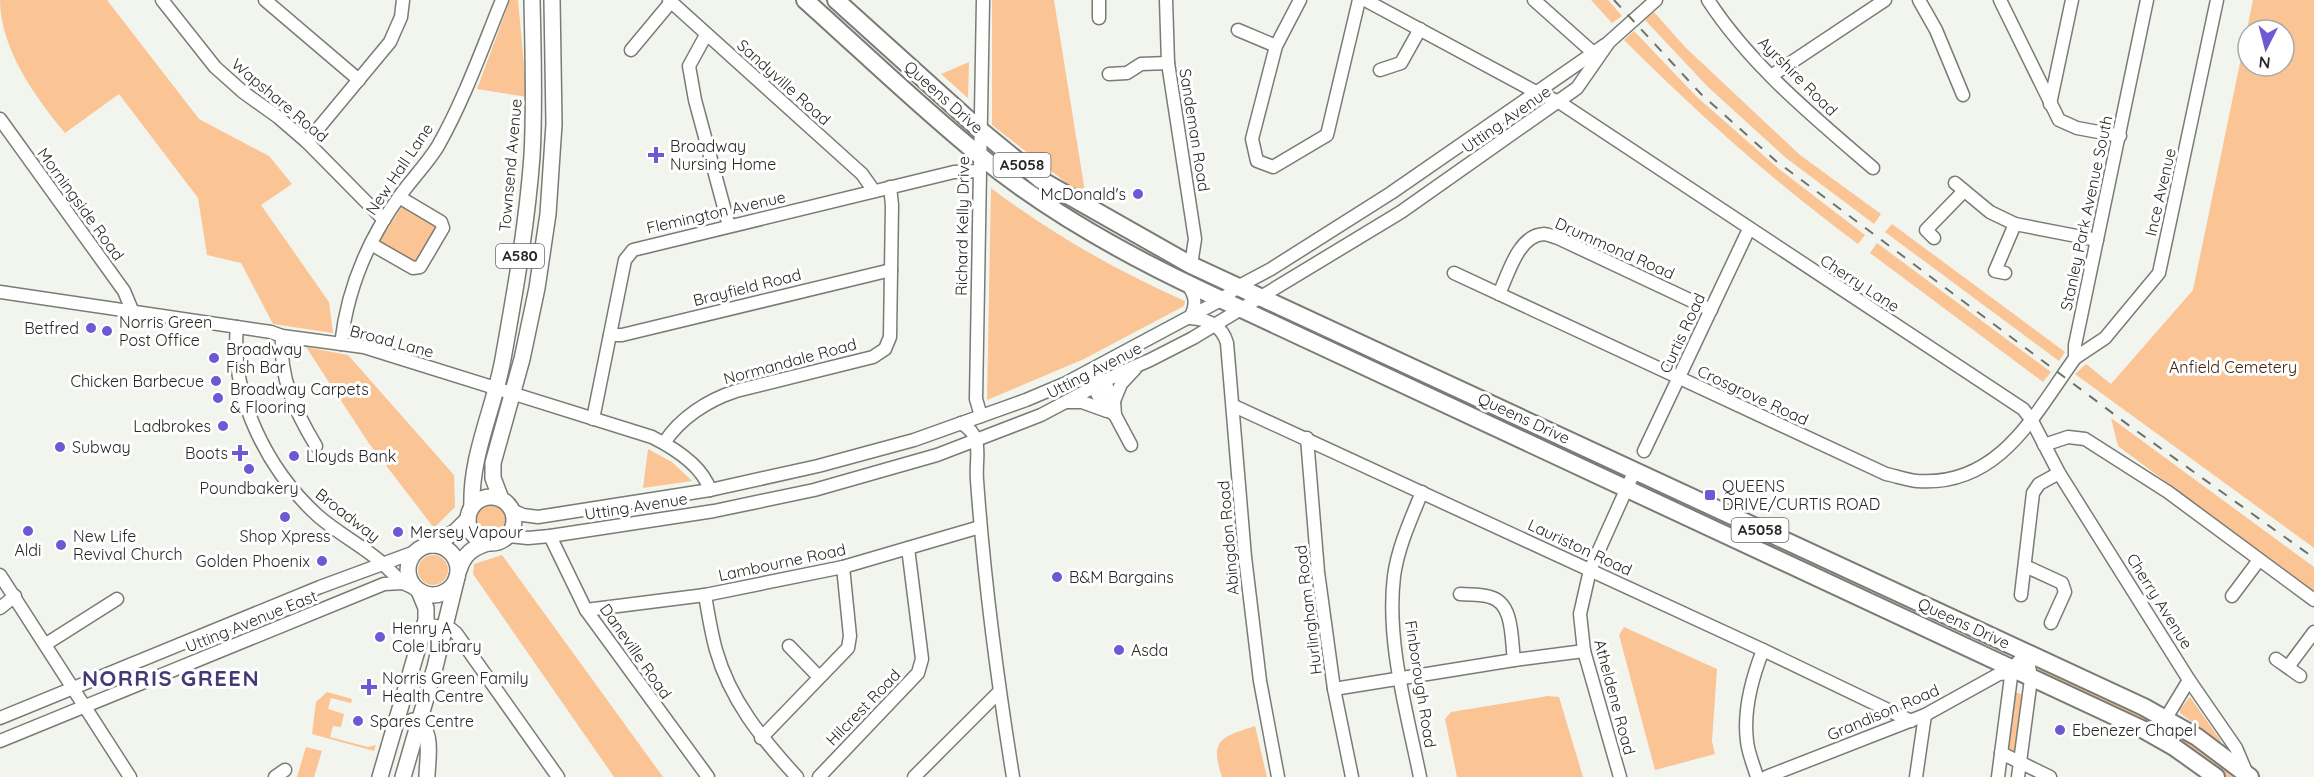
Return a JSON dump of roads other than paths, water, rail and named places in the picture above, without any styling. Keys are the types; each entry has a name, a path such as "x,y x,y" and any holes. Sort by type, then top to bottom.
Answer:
{"highway":[{"name":"Queens Drive","path":"805,0 979,164 1039,198 1114,247 1187,284 2012,671 2144,730 2174,747 2216,777"},
{"name":"Queens Drive","path":"836,0 980,130 1041,180 1191,265 2166,718 2197,737 2248,775"}],"main road":[{"name":"Townsend Avenue","path":"470,513 474,468 496,389 516,276 532,156 534,64 532,0"},
{"name":"A580","path":"512,510 501,499 493,478 493,463 522,359 537,288 548,214 554,124 552,0"},
{"path":"380,777 425,624 426,608 413,588 408,573 408,564 415,552 455,532 485,497 501,499"},
{"path":"413,588 428,595 444,593 450,589 465,556 470,551 488,543 502,541 508,536 514,524 512,510"},
{"path":"470,513 471,532 476,538 488,543"},
{"path":"403,777 458,574 456,560 450,551 434,544"},
{"path":"398,716 418,723 426,730 427,777"}],"street":[{"name":"Wapshare Road","path":"162,0 215,67 307,142 384,220"},
{"path":"265,0 359,80"},
{"path":"307,142 390,42 401,17 403,0"},
{"name":"New Hall Lane","path":"341,344 344,315 351,290 371,244 384,220 437,147 466,86 502,0"},
{"name":"Richard Kelly Drive","path":"981,416 976,399 982,0"},
{"path":"1099,0 1099,18"},
{"name":"Sandeman Road","path":"1166,0 1168,63 1195,239 1191,265"},
{"path":"1300,0 1276,45 1252,139 1257,161 1273,167 1327,135 1359,0"},
{"name":"Cherry Lane","path":"1365,0 1384,4 1420,29 1536,92 1559,102 2023,409 2031,419 2044,446"},
{"path":"1534,0 1596,55"},
{"name":"Utting Avenue","path":"512,510 523,515 538,517 710,490 818,466 914,440 1030,399 1190,318 1391,193 1536,92 1596,55 1656,0"},
{"name":"Ayrshire Road","path":"1708,0 1725,26 1771,76 1807,111 1873,168"},
{"path":"1771,76 1885,0"},
{"path":"1919,0 1936,30 1963,95"},
{"path":"2000,0 2059,120 2077,128 2120,136"},
{"path":"2050,104 2072,0"},
{"name":"Stanley Park Avenue South","path":"2031,419 2075,358 2075,345 2147,0"},
{"name":"Ince Avenue","path":"2075,358 2105,338 2159,273 2217,0"},
{"path":"631,50 670,1"},
{"name":"Sandyville Road","path":"670,1 862,174 873,191"},
{"path":"1380,70 1401,63 1420,29"},
{"path":"1238,30 1276,45"},
{"path":"706,34 689,66 694,100 729,226"},
{"name":"Utting Avenue","path":"508,536 528,538 550,536 764,502 868,476 977,441 1041,415 1215,325 1401,212 1577,88 1596,55"},
{"path":"1109,74 1127,73 1141,64 1168,63"},
{"name":"Morningside Road","path":"0,119 4,134 124,291 132,310"},
{"name":"Flemington Avenue","path":"593,419 625,260 629,253 642,246 960,171 979,164"},
{"name":"Normandale Road","path":"664,443 683,421 711,401 728,394 881,353 890,337 892,205 890,187"},
{"path":"1934,238 1926,230 1960,187 1990,212 2015,224 2097,240"},
{"path":"371,244 413,268 420,267 443,228 441,222 399,198"},
{"path":"2005,273 1995,271 2015,224"},
{"name":"Curtis Road","path":"1644,451 1749,229"},
{"name":"Drummond Road","path":"1499,294 1523,245 1533,237 1544,234 1558,238 1711,310"},
{"name":"Brayfield Road","path":"610,335 622,335 891,270"},
{"name":"Crosgrove Road","path":"1454,273 1886,474 1917,481 1945,480 1972,473 1993,461 2011,446 2031,419"},
{"path":"1187,284 1195,302 1190,318 1204,320 1215,325"},
{"name":"Broad Lane","path":"0,292 132,310 282,336 364,347 643,434 664,443 683,456 707,482 710,490"},
{"name":"Abingdon Road","path":"1215,325 1223,331 1227,343 1260,681 1278,777"},
{"name":"Broadway","path":"237,327 239,367 247,405 272,461 316,514 413,588"},
{"path":"282,336 282,367 285,382 295,410 316,446"},
{"path":"1112,409 1121,384 1138,366"},
{"path":"1091,370 1131,446"},
{"path":"1063,403 1082,402 1112,409"},
{"name":"Lauriston Road","path":"1233,406 1307,438 1911,721"},
{"path":"961,423 974,431 977,441 980,527 999,692 1012,777"},
{"path":"2044,446 2068,437 2085,439 2168,492 2314,600"},
{"name":"Hurlingham Road","path":"1307,438 1318,572 1334,689 1352,777"},
{"path":"965,445 976,463"},
{"name":"Cherry Avenue","path":"2044,446 2189,680 2236,748 2248,775"},
{"path":"1627,490 1635,470"},
{"path":"2021,595 2033,493 2039,484 2059,472"},
{"name":"Atheldene Road","path":"1620,777 1584,651 1580,614 1590,570 1627,490"},
{"name":"Finborough Road","path":"1420,777 1400,678 1393,620 1394,575 1406,530 1422,492"},
{"name":"Lambourne Road","path":"586,610 705,595 843,567 980,527"},
{"name":"Daneville Road","path":"550,536 586,610 708,777"},
{"name":"Hilcrest Road","path":"819,777 918,673 922,659 908,549"},
{"name":"Utting Avenue East","path":"0,718 415,552"},
{"path":"2232,596 2259,560"},
{"path":"2025,566 2062,583 2065,592 2051,623"},
{"path":"761,738 848,648 850,636 843,567"},
{"path":"0,575 130,777"},
{"name":"Utting Avenue East","path":"0,741 384,584 413,588"},
{"path":"1460,594 1488,596 1501,601 1507,611 1514,660"},
{"path":"705,595 716,651 736,700 761,738 797,777"},
{"path":"0,608 15,596"},
{"path":"46,644 117,599"},
{"path":"425,624 451,628 456,633 558,777"},
{"path":"2288,667 2314,632"},
{"path":"789,646 819,678"},
{"path":"1757,777 1746,742 1747,713 1752,677 1763,650"},
{"path":"1334,689 1584,651"},
{"path":"1998,777 2012,671 2027,652"},
{"path":"2018,777 2031,679 2027,652"},
{"path":"2276,658 2300,676"},
{"name":"Grandison Road","path":"1766,777 1925,716 2000,674 2012,671"},
{"path":"2166,718 2189,680"},
{"path":"918,775 999,692"},
{"path":"1916,777 1925,716"},
{"path":"2001,753 2050,777"}],"railway":[{"path":"1614,0 1701,94 1776,161 2131,427 2314,558"}],"place":[{"name":"Broadway Nursing Home","path":"656,155"},
{"name":"McDonald's","path":"1138,194"},
{"name":"Betfred","path":"91,328"},
{"name":"Norris Green Post Office","path":"107,331"},
{"name":"Broadway Fish Bar","path":"214,358"},
{"name":"Chicken Barbecue","path":"216,381"},
{"name":"Broadway Carpets & Flooring","path":"218,398"},
{"name":"Ladbrokes","path":"223,426"},
{"name":"Subway","path":"60,447"},
{"name":"Boots","path":"240,453"},
{"name":"Lloyds Bank","path":"294,456"},
{"name":"Poundbakery","path":"249,469"},
{"name":"QUEENS DRIVE/CURTIS ROAD","path":"1710,495"},
{"name":"Shop Xpress","path":"285,517"},
{"name":"Aldi","path":"28,531"},
{"name":"Mersey Vapour","path":"398,532"},
{"name":"New Life Revival Church","path":"61,545"},
{"name":"Golden Phoenix","path":"322,561"},
{"name":"B&M Bargains","path":"1057,577"},
{"name":"Henry A Cole Library","path":"380,637"},
{"name":"Asda","path":"1119,650"},
{"name":"Norris Green Family Health Centre","path":"369,687"},
{"name":"Spares Centre","path":"358,721"},
{"name":"Ebenezer Chapel","path":"2060,730"}],"district":[{"name":"NORRIS GREEN","path":"171,678"}],"park label":[{"name":"Anfield Cemetery","path":"2233,367"}]}
